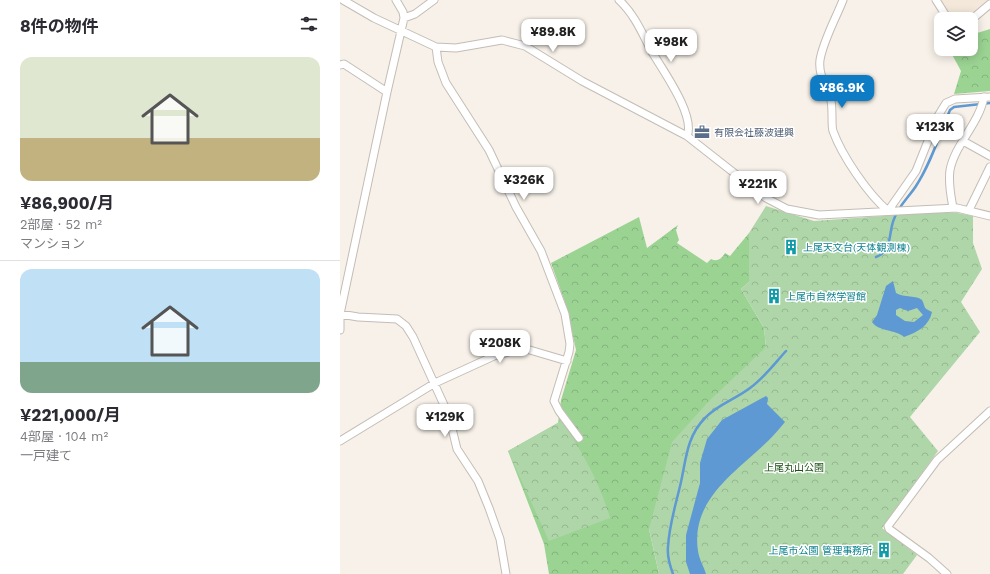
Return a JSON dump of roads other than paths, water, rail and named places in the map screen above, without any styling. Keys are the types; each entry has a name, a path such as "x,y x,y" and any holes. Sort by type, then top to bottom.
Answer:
{"street":[{"path":"343,0 374,18 436,47 456,48 502,40 525,46 582,81 687,136 766,198 787,209 819,215 953,208 968,210 990,216"},
{"path":"340,330 340,314 400,29 404,18 404,12 396,0"},
{"path":"404,18 414,14 434,0"},
{"path":"619,0 631,12 653,53 674,86 690,131 687,136"},
{"path":"843,0 823,46 820,60 821,76 831,100 834,115 833,129 839,142 867,189 888,211"},
{"path":"936,0 944,12"},
{"path":"978,14 990,4"},
{"path":"436,47 438,62 446,83 489,150 516,207 548,266 565,314 570,344 567,361 554,401 579,438"},
{"path":"340,65 344,64 387,92"},
{"path":"888,211 916,171 938,116 946,104 955,99 987,97"},
{"path":"953,208 950,171 962,141 987,97"},
{"path":"962,141 990,156"},
{"path":"968,210 990,167"},
{"path":"340,314 398,319 406,326 413,337 435,383 449,416 457,449 478,481 500,540 506,574"},
{"path":"340,441 435,383 494,356 523,348 567,361"},
{"path":"947,574 929,558 889,529 888,526 936,460 990,411"}],"water":[{"path":"893,281 896,293 899,295 920,298 926,309 932,312 926,325 918,331 904,337 900,334 875,325 872,322 877,315 886,286","holes":["900,308 908,311 917,308 923,315 914,322 905,321 896,315 896,310"]},
{"path":"766,396 768,398 767,404 785,422 769,440 731,475 709,501 701,516 697,533 698,551 706,574 690,574 686,562 686,535 700,483 700,463 707,439 722,420"}],"waterway":[{"path":"876,257 888,246 892,224 896,214 916,186 926,168 950,110 954,107 990,103"},
{"path":"673,574 668,554 670,531 686,456 694,432 710,413 721,405 745,392 755,384 786,351"}],"place":[{"name":"有限会社藤波建興","path":"702,132"},
{"name":"上尾天文台(天体観測棟)","path":"791,247"},
{"name":"上尾市自然学習館","path":"774,296"},
{"name":"上尾市公園 管理事務所","path":"884,550"}],"park label":[{"name":"上尾丸山公園","path":"794,467"}]}
